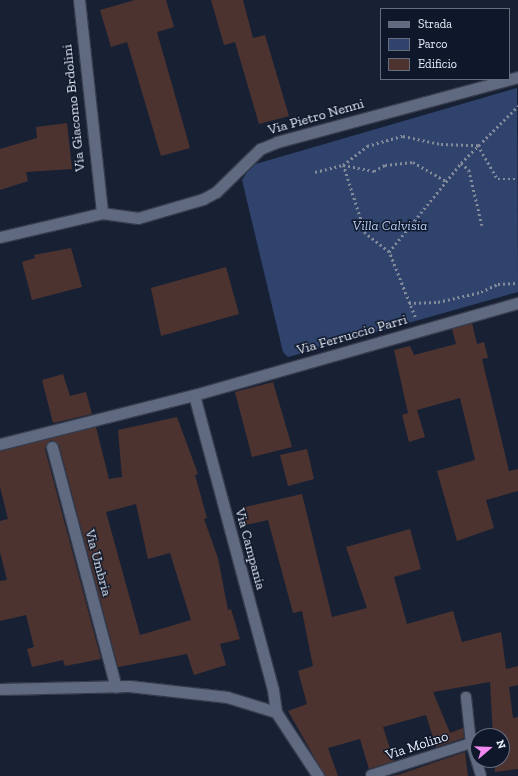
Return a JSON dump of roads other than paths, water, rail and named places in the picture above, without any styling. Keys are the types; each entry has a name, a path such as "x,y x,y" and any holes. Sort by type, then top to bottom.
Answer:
{"street":[{"name":"Via Giacomo Brdolini","path":"79,0 102,213"},
{"name":"Via Pietro Nenni","path":"0,237 102,213 138,218 202,199 216,192 260,149 277,142 507,80"},
{"name":"Via Ferruccio Parri","path":"0,444 52,429 194,395 518,303"},
{"name":"Via Campania","path":"194,395 273,690 276,712"},
{"name":"Via Umbria","path":"52,447 116,687"},
{"path":"0,689 116,687 227,697 276,712 318,776"}],"lane":[{"name":"Via Molino","path":"466,697 470,734"},
{"name":"Via Molino","path":"371,775 470,743"}],"park label":[{"name":"Villa Calvisia","path":"390,226"}]}
